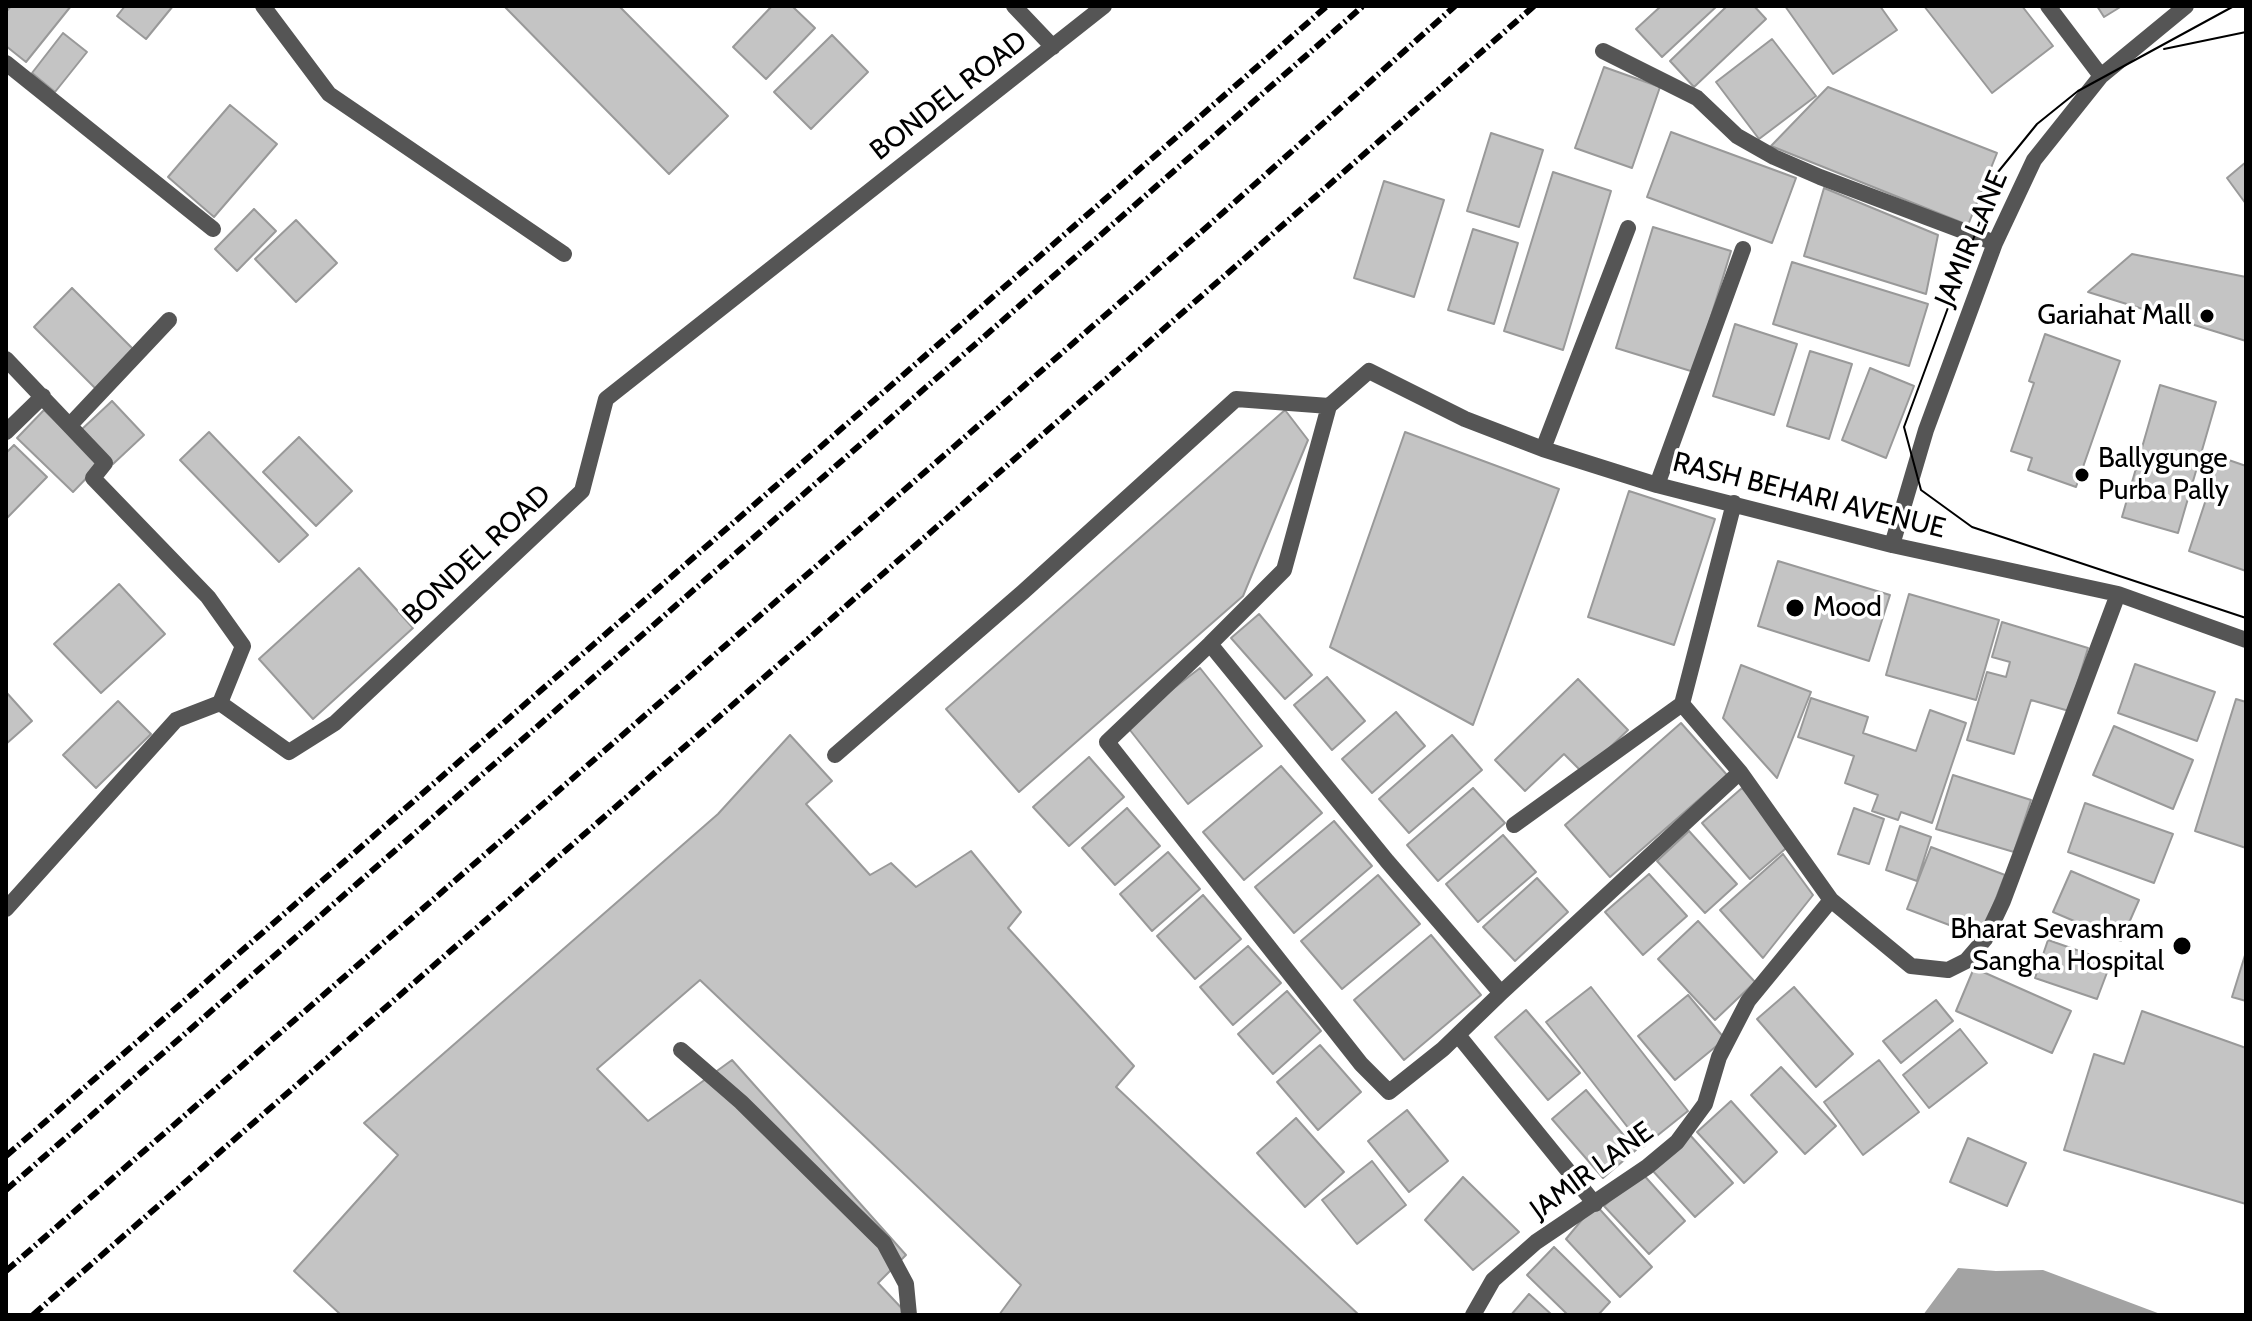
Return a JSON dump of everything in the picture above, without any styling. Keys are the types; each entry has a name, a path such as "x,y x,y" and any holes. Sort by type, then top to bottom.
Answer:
{"street":[{"path":"263,6 329,94 564,254"},
{"path":"1014,6 1053,47"},
{"name":"BONDEL ROAD","path":"220,703 289,752 335,723 582,491 606,399 1104,6"},
{"path":"2048,6 2101,76"},
{"name":"JAMIR LANE","path":"1892,545 1926,430 1995,243 2034,160 2101,76 2186,6"},
{"path":"1603,51 1697,98 1737,136 1774,157 1995,243"},
{"path":"6,63 213,229"},
{"path":"1543,449 1628,228"},
{"path":"1657,485 1743,249"},
{"path":"70,425 169,320"},
{"path":"6,359 105,463 93,478 208,597 243,646 220,703 176,720 6,909"},
{"name":"RASH BEHARI AVENUE","path":"1329,406 1369,371 1465,419 1543,449 1657,485 1892,545 2118,594 2246,640"},
{"path":"6,432 43,396"},
{"path":"835,755 1023,592 1236,399 1329,406 1284,570 1107,742 1361,1064 1389,1092 1432,1059 1740,772"},
{"path":"1514,825 1682,704 1734,503"},
{"path":"1682,704 1740,772 1831,900 1911,966 1948,970 1966,961 1985,939 2003,901 2118,594"},
{"path":"1210,644 1387,861 1501,993"},
{"name":"JAMIR LANE","path":"1473,1315 1493,1280 1536,1242 1595,1204 1677,1142 1705,1104 1719,1057 1748,1001 1831,900"},
{"path":"1458,1035 1595,1204"},
{"path":"681,1050 741,1102 884,1243 906,1284 909,1315"}],"shaded area":[{"path":"1958,1268 2043,1270 2163,1315 1923,1315"}],"building":[{"path":"11,6 71,6 26,62 6,46 6,12"},
{"path":"125,6 173,6 146,39 117,16"},
{"path":"504,6 619,6 728,116 669,174"},
{"path":"772,6 792,6 815,28 766,79 733,47"},
{"path":"1661,6 1717,6 1662,57 1636,29"},
{"path":"1727,6 1754,6 1766,19 1694,87 1670,61"},
{"path":"1785,6 1880,6 1897,30 1833,74"},
{"path":"1924,6 2022,6 2053,46 1992,93"},
{"path":"2097,6 2122,6 2104,17"},
{"path":"63,33 87,52 55,92 32,73"},
{"path":"832,35 868,72 811,129 774,92"},
{"path":"1772,39 1816,96 1759,139 1716,82"},
{"path":"1604,67 1660,87 1632,168 1575,148"},
{"path":"1828,87 1997,153 1968,225 1771,146"},
{"path":"230,105 277,144 214,217 168,177"},
{"path":"1671,132 1796,178 1772,243 1647,197"},
{"path":"1491,133 1543,150 1519,227 1467,211"},
{"path":"2246,162 2246,204 2227,178"},
{"path":"1553,172 1611,191 1563,350 1504,331"},
{"path":"1384,181 1444,200 1414,297 1354,278"},
{"path":"1824,188 1938,235 1926,294 1804,256"},
{"path":"254,209 276,231 237,271 215,249"},
{"path":"296,220 337,263 296,302 255,259"},
{"path":"1653,227 1731,251 1694,372 1616,348"},
{"path":"1473,229 1518,243 1494,324 1448,310"},
{"name":"Gariahat Mall","path":"2132,254 2246,277 2246,341 2088,292"},
{"path":"1792,262 1928,304 1909,366 1773,324"},
{"path":"72,288 136,352 98,391 34,327"},
{"path":"1735,324 1797,344 1774,415 1713,396"},
{"path":"2045,334 2120,361 2076,487 2028,470 2032,458 2011,451 2034,383 2029,381"},
{"path":"1810,351 1852,364 1829,439 1787,426"},
{"path":"1870,368 1914,386 1886,458 1842,440"},
{"path":"2160,385 2216,402 2178,533 2122,517"},
{"path":"112,401 144,435 113,464 81,430"},
{"path":"44,410 100,464 73,492 17,438"},
{"path":"1285,410 1308,440 1243,596 1019,792 946,709"},
{"path":"209,432 308,535 279,562 180,460"},
{"path":"1405,432 1559,489 1473,725 1330,647"},
{"path":"299,437 352,491 316,526 263,472"},
{"path":"14,445 47,477 6,519 6,453"},
{"path":"2220,457 2246,466 2246,571 2189,551"},
{"path":"1629,491 1715,519 1674,645 1588,617"},
{"path":"1778,561 1890,595 1869,661 1758,626"},
{"path":"359,568 413,628 313,719 259,659"},
{"path":"119,584 165,634 101,693 54,644"},
{"path":"1909,594 1999,620 1976,700 1886,675"},
{"path":"1259,614 1312,675 1285,699 1231,638"},
{"path":"2002,622 2088,648 2069,711 2031,700 2014,754 1967,740 1987,672 2006,677 2010,662 1992,657"},
{"path":"2135,664 2215,692 2197,741 2118,713"},
{"path":"1741,665 1811,692 1777,778 1723,718"},
{"path":"1200,668 1262,746 1188,804 1126,725"},
{"path":"1327,677 1365,721 1332,750 1294,705"},
{"path":"1578,679 1628,730 1583,773 1564,754 1525,791 1495,760"},
{"path":"6,692 32,721 6,744"},
{"path":"1811,698 1868,717 1863,733 1916,751 1930,710 1966,723 1932,823 1901,812 1898,820 1872,811 1878,795 1845,783 1854,756 1798,737"},
{"path":"2236,699 2246,702 2246,848 2195,831"},
{"path":"118,701 151,734 96,788 63,755"},
{"path":"1396,712 1425,746 1372,793 1342,759"},
{"path":"1681,723 1727,775 1610,877 1565,825"},
{"path":"2114,726 2193,760 2173,809 2093,775"},
{"path":"790,735 832,781 806,804 870,875 891,863 916,887 971,851 1021,912 1008,928 1134,1066 1116,1087 1359,1315 999,1315 1021,1285 700,980 597,1069 648,1121 732,1060 906,1255 878,1283 908,1315 341,1315 294,1271 398,1155 364,1123 718,814"},
{"path":"1452,735 1482,770 1409,833 1379,799"},
{"path":"1089,757 1124,797 1069,846 1033,807"},
{"path":"1281,766 1322,813 1244,880 1203,832"},
{"path":"1953,775 2031,800 2014,852 1936,829"},
{"path":"1473,788 1505,823 1438,881 1407,845"},
{"path":"1742,788 1791,844 1750,879 1702,823"},
{"path":"2085,803 2173,834 2154,883 2068,852"},
{"path":"1127,808 1160,846 1115,885 1082,848"},
{"path":"1854,808 1884,819 1869,864 1838,854"},
{"path":"1334,821 1372,866 1294,933 1255,887"},
{"path":"1900,826 1931,837 1917,881 1886,870"},
{"path":"1689,831 1737,884 1705,913 1657,861"},
{"path":"1503,835 1536,872 1478,922 1446,884"},
{"path":"1931,847 2005,875 1981,937 1907,909"},
{"path":"1168,852 1200,889 1152,931 1120,894"},
{"path":"1783,854 1813,895 1763,958 1720,910"},
{"path":"2071,871 2139,900 2121,941 2053,912"},
{"path":"1649,874 1687,916 1643,955 1605,912"},
{"path":"1378,875 1420,924 1342,989 1301,941"},
{"path":"1537,878 1568,912 1515,961 1483,927"},
{"path":"1203,895 1241,939 1195,979 1157,936"},
{"path":"1698,921 1755,982 1715,1020 1658,959"},
{"path":"1431,935 1481,995 1404,1060 1354,1000"},
{"path":"2048,940 2111,962 2097,999 2035,978"},
{"path":"1248,946 1281,983 1233,1025 1200,987"},
{"path":"2246,952 2246,1001 2232,997"},
{"path":"1974,968 2071,1011 2052,1053 1956,1011"},
{"path":"1591,987 1688,1111 1643,1147 1546,1022"},
{"path":"1794,987 1853,1054 1816,1087 1757,1019"},
{"path":"1287,991 1321,1031 1273,1074 1238,1034"},
{"path":"1688,995 1725,1039 1675,1080 1638,1036"},
{"path":"1936,1000 1953,1021 1901,1063 1883,1041"},
{"path":"1526,1010 1580,1073 1548,1100 1495,1037"},
{"path":"2142,1011 2246,1048 2246,1204 2064,1150 2094,1054 2124,1064"},
{"path":"1960,1029 1987,1063 1929,1108 1903,1075"},
{"path":"1320,1045 1361,1092 1318,1130 1277,1082"},
{"path":"1879,1060 1919,1112 1863,1155 1824,1102"},
{"path":"1781,1067 1836,1126 1805,1154 1751,1095"},
{"path":"1586,1090 1636,1150 1603,1178 1552,1119"},
{"path":"1731,1101 1777,1152 1744,1183 1697,1132"},
{"path":"1407,1110 1448,1161 1409,1192 1368,1141"},
{"path":"1296,1118 1344,1172 1305,1207 1257,1153"},
{"path":"1690,1135 1733,1183 1695,1217 1652,1170"},
{"path":"1968,1138 2026,1163 2007,1206 1950,1182"},
{"path":"1372,1161 1406,1205 1357,1244 1322,1200"},
{"path":"1641,1172 1685,1221 1649,1254 1604,1206"},
{"path":"1463,1177 1519,1232 1473,1270 1425,1220"},
{"path":"1595,1204 1652,1267 1620,1297 1566,1239"},
{"path":"1554,1247 1610,1302 1598,1315 1568,1315 1527,1275"},
{"path":"1529,1294 1552,1315 1511,1315"}],"tram line":[{"path":"2234,6 2078,91 2037,124 1998,172 1904,427 1921,490 1972,527 2246,618"},
{"path":"2164,49 2246,32"}],"railway":[{"path":"6,1156 1327,6"},
{"path":"6,1190 1363,6"},
{"path":"6,1271 1209,225 1455,6"},
{"path":"33,1315 1534,6"}],"place":[{"name":"Gariahat Mall","path":"2207,316"},
{"name":"Ballygunge Purba Pally","path":"2082,475"},
{"name":"Mood","path":"1795,608"},
{"name":"Bharat Sevashram Sangha Hospital","path":"2182,946"}]}
